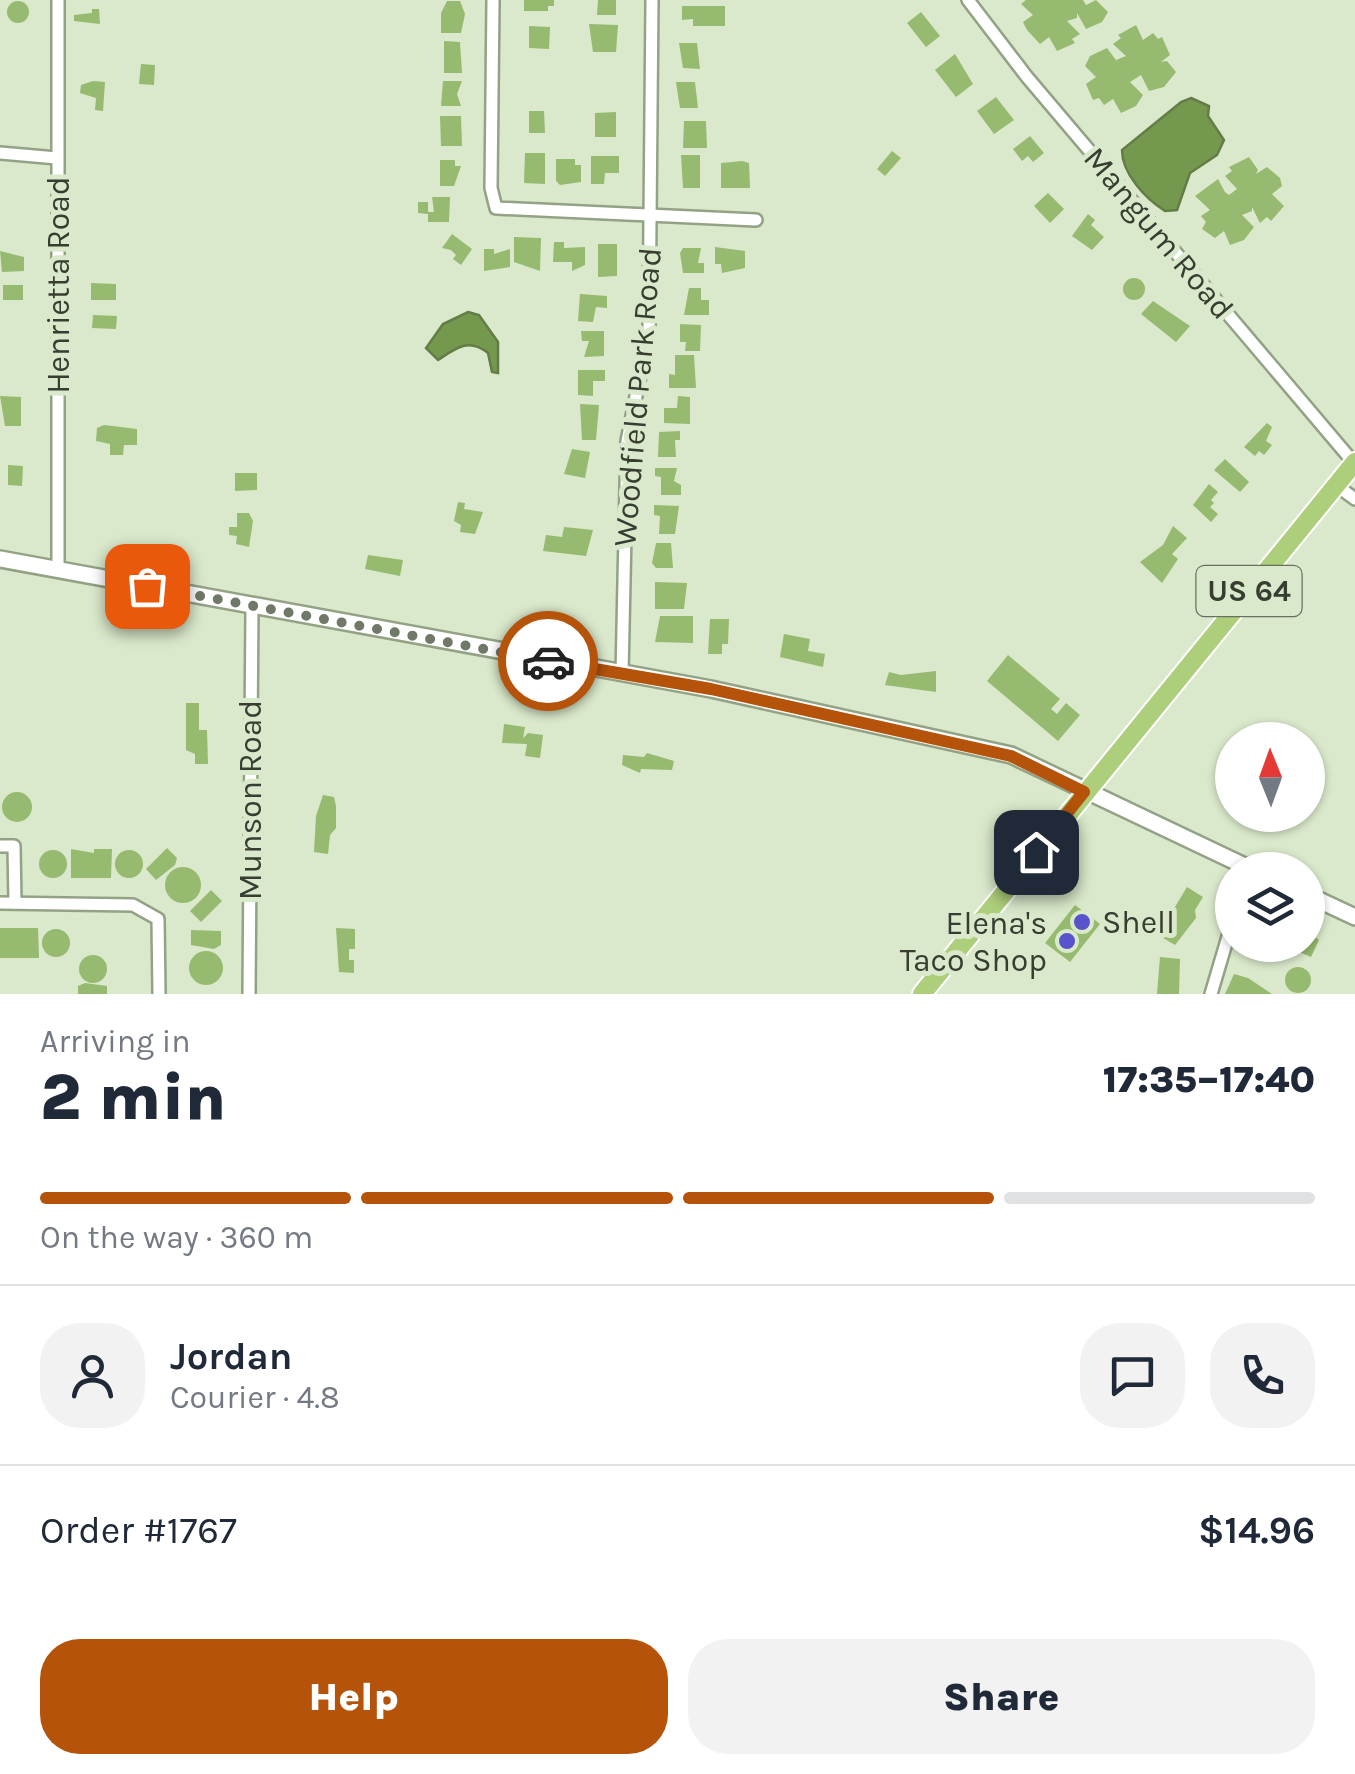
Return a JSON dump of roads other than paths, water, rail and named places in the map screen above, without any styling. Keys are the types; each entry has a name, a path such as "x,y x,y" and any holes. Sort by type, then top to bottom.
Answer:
{"main road":[{"name":"US 64","path":"922,994 1354,463"},
{"path":"0,559 807,709 1011,756 1215,853"},
{"path":"1325,903 1355,916"}],"street":[{"name":"Henrietta Road","path":"58,0 58,569"},
{"path":"492,0 490,188 496,208 756,220"},
{"name":"Woodfield Park Road","path":"622,674 626,460 649,330 652,0"},
{"name":"Mangum Road","path":"968,0 1027,77 1354,463"},
{"path":"0,153 58,158"},
{"path":"1336,484 1355,499"},
{"name":"Munson Road","path":"249,994 252,606"},
{"path":"0,846 14,846 15,903"},
{"path":"0,902 133,906 158,919 159,994"},
{"path":"1211,994 1220,962"}],"place":[{"name":"Shell","path":"1082,922"},
{"name":"Elena's Taco Shop","path":"1067,941"}]}
